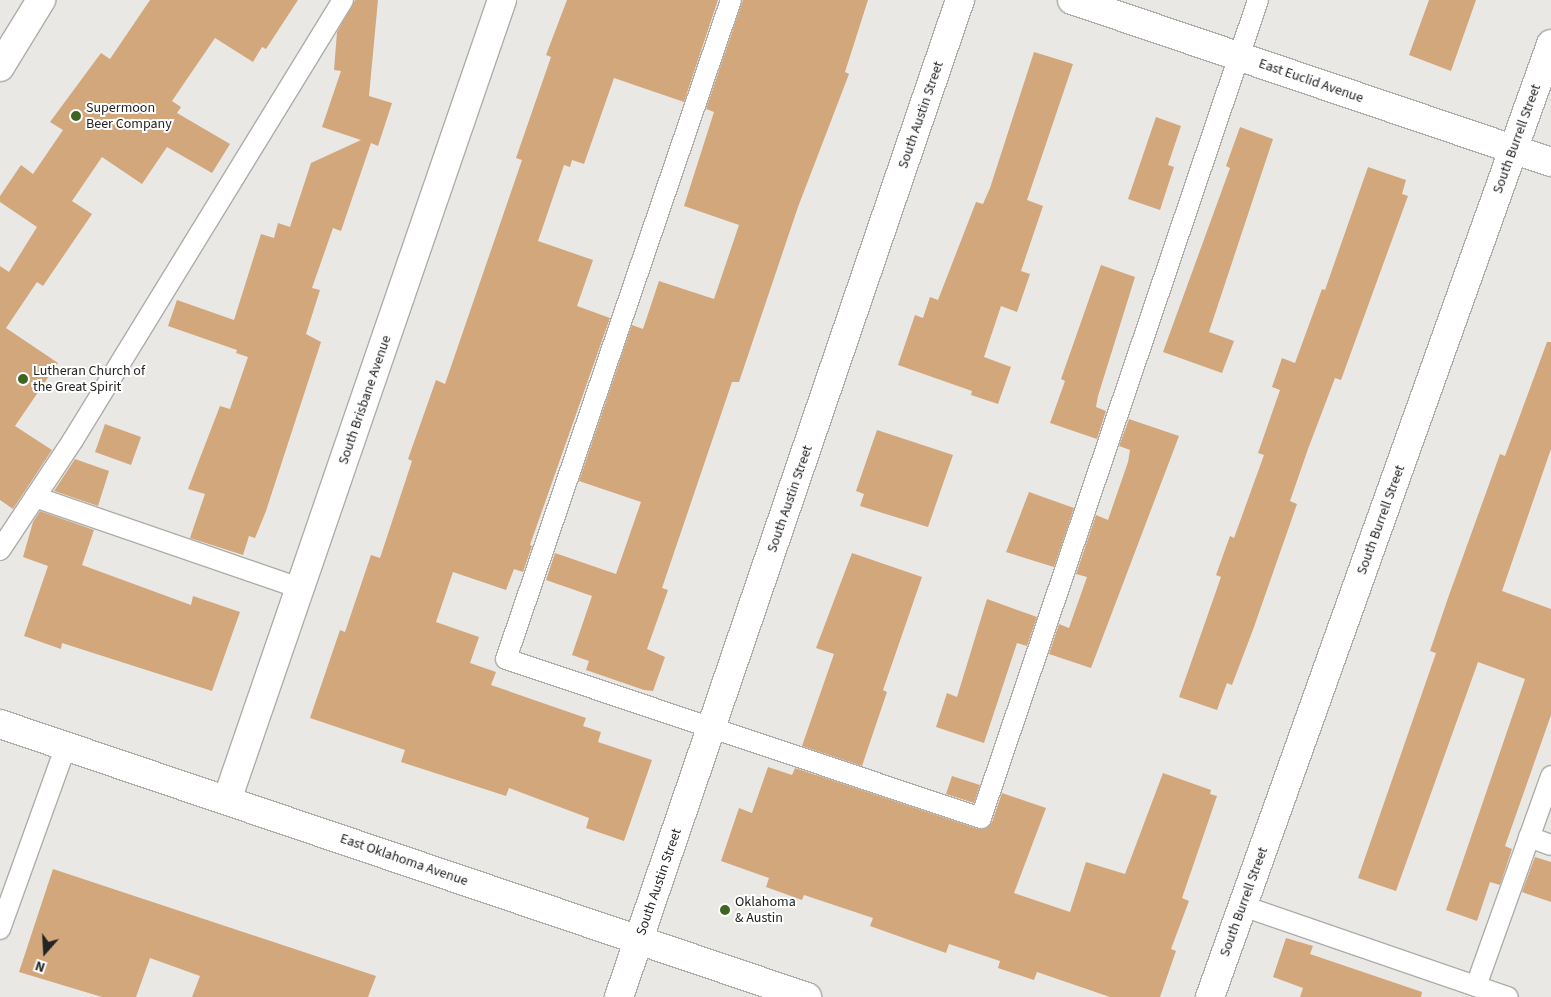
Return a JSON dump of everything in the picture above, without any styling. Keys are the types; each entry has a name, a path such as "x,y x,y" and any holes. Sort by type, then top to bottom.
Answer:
{"street":[{"path":"0,67 41,0"},
{"name":"South Brisbane Avenue","path":"227,800 502,0"},
{"name":"South Austin Street","path":"620,997 960,0"},
{"name":"East Euclid Avenue","path":"1072,0 1551,162"},
{"name":"South Burrell Street","path":"1210,997 1551,44"},
{"name":"East Oklahoma Avenue","path":"0,724 808,997"}],"lane":[{"path":"0,550 79,431 343,0"},
{"path":"731,0 506,659 981,818 1258,0"},
{"path":"35,496 300,588"},
{"path":"0,929 66,746"},
{"path":"1476,986 1551,776"},
{"path":"1529,838 1551,845"},
{"path":"1243,906 1508,997"}],"building":[{"path":"150,0 298,0 266,49 262,47 253,62 215,38 172,101 181,107 177,113 230,144 212,173 167,147 142,184 102,157 72,201 92,214 43,286 37,282 6,328 58,363 15,426 52,450 13,509 0,500 0,266 9,272 37,227 0,202 0,196 21,165 33,174 63,130 50,122 101,53 110,59"},
{"path":"355,0 378,0 369,96 392,103 378,146 371,143 341,231 333,228 312,288 320,290 306,334 321,342 266,511 255,538 249,536 243,555 190,538 205,494 188,489 220,406 230,409 248,357 236,353 237,350 168,326 177,300 234,320 261,234 274,238 278,223 290,227 311,163 361,140 322,127 341,71 334,70 337,32"},
{"path":"567,0 718,0 684,102 614,78 584,164 572,160 570,167 564,165 538,241 593,260 577,306 610,318 530,545 532,546 523,572 514,569 506,590 453,572 436,622 479,637 470,663 496,672 491,685 586,718 583,726 601,732 598,742 652,760 624,841 586,828 589,818 509,788 506,796 401,762 405,750 310,718 340,630 345,632 371,555 380,558 412,461 408,459 436,380 445,384 522,160 516,158 551,57 546,55"},
{"path":"743,0 868,0 845,72 849,74 798,207 739,382 732,382 662,588 668,590 647,649 665,657 653,691 644,690 586,670 589,661 572,655 592,596 546,580 555,553 616,574 641,502 579,481 632,325 643,329 659,281 714,299 739,225 684,206 714,112 706,109"},
{"path":"1429,0 1476,0 1451,71 1409,55"},
{"path":"1034,52 1073,64 1027,200 1043,206 1021,271 1030,274 1017,312 1001,306 984,357 1011,367 998,404 971,395 972,391 898,365 915,315 923,318 930,297 938,300 976,202 983,204 990,188"},
{"path":"1156,117 1181,126 1168,165 1174,167 1160,210 1128,199"},
{"path":"1240,127 1273,139 1209,332 1234,341 1222,373 1163,352 1230,168 1226,166"},
{"path":"1368,167 1406,180 1402,194 1408,196 1341,380 1335,378 1308,449 1290,501 1297,504 1254,627 1232,685 1227,683 1217,710 1179,697 1221,577 1216,575 1230,536 1234,538 1264,455 1258,453 1280,390 1272,387 1282,358 1295,363 1322,289 1325,290"},
{"path":"1101,265 1135,277 1098,396 1096,407 1106,411 1097,439 1050,423 1065,381 1061,379"},
{"path":"1547,342 1551,342 1551,449 1502,591 1551,609 1551,715 1505,846 1512,849 1500,885 1490,882 1477,921 1446,910 1525,679 1478,662 1396,891 1358,878 1436,653 1430,651 1448,598 1500,454 1505,456"},
{"path":"1129,419 1179,436 1091,668 1049,654 1059,624 1069,628 1087,577 1076,574 1096,515 1108,520 1128,462 1130,450 1119,446"},
{"path":"105,424 141,437 131,465 95,452"},
{"path":"877,430 953,455 928,527 860,506 864,494 856,491"},
{"path":"75,459 109,471 98,506 54,491"},
{"path":"1029,492 1074,508 1054,567 1006,552"},
{"path":"40,511 94,530 82,565 191,605 193,596 240,612 212,691 62,643 61,649 24,636 48,566 23,557 33,522"},
{"path":"852,553 922,577 883,690 887,692 862,766 802,746 834,654 816,648"},
{"path":"987,599 1037,617 1027,646 1017,643 984,743 936,727 947,693 957,697"},
{"path":"768,767 792,775 795,768 978,829 984,829 992,822 1002,793 1046,808 1014,893 1070,912 1086,862 1125,874 1163,773 1211,790 1210,794 1217,796 1182,898 1189,901 1171,949 1176,951 1160,997 1110,997 1037,972 1034,980 998,968 1000,961 949,944 946,953 870,926 873,918 804,895 802,900 766,887 769,878 721,861 739,808 752,813"},
{"path":"952,776 980,785 974,803 946,794"},
{"path":"1535,857 1551,862 1551,902 1522,892"},
{"path":"53,869 376,976 368,997 192,997 200,976 150,958 136,997 102,997 19,972"},
{"path":"1286,938 1313,946 1310,954 1422,992 1421,997 1300,997 1303,988 1273,977"}],"place":[{"name":"Supermoon Beer Company","path":"76,116"},
{"name":"Lutheran Church of the Great Spirit","path":"23,379"},
{"name":"Oklahoma & Austin","path":"725,910"}]}
